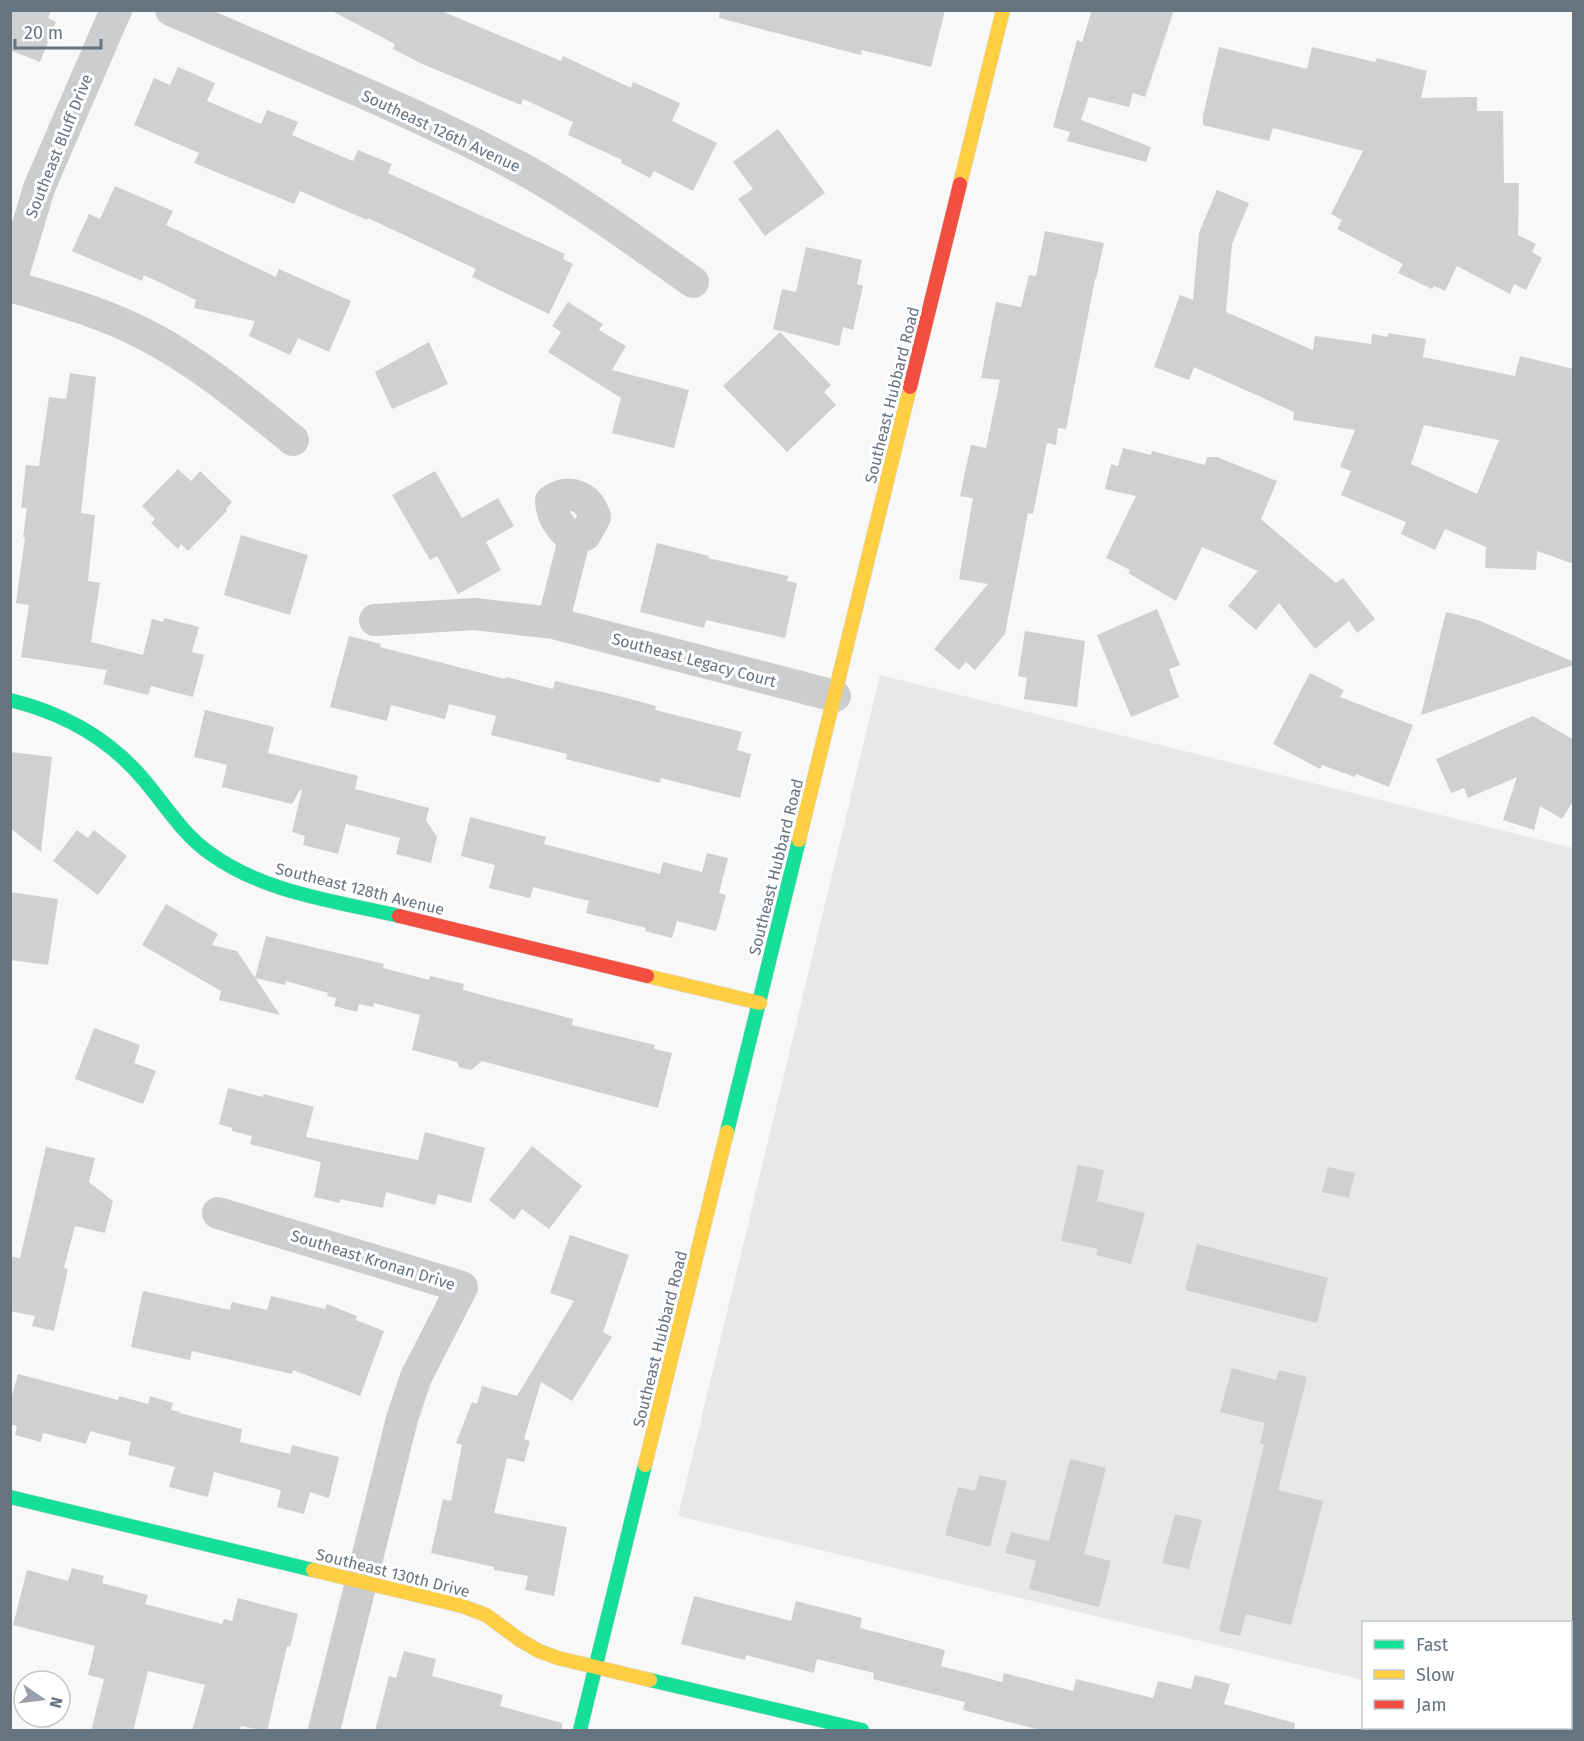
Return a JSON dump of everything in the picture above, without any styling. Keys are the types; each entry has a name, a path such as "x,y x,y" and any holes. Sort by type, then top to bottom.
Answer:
{"main road":[{"name":"Southeast Hubbard Road","path":"580,1731 1003,10"},
{"name":"Southeast 128th Avenue","path":"10,700 60,715 93,733 120,753 174,820 202,848 231,867 273,886 760,1003"},
{"name":"Southeast 130th Drive","path":"10,1497 462,1606 486,1615 539,1651 596,1668 862,1731"}],"street":[{"name":"Southeast Bluff Drive","path":"10,286 39,188 116,10"},
{"name":"Southeast 126th Avenue","path":"171,10 445,130 525,171 607,221 693,282"},
{"path":"10,286 99,314 144,333 204,371 293,441"},
{"path":"553,623 574,540"},
{"name":"Southeast Legacy Court","path":"375,620 475,614 553,623 834,696"},
{"name":"Southeast Kronan Drive","path":"218,1213 462,1287 416,1377 402,1419 324,1731"}],"shaded area":[{"path":"880,675 1573,848 1573,1730 1568,1729 1572,1729 1572,1621 1362,1621 1362,1680 678,1516"},
{"path":"1399,1353 1556,1387 1564,1430 1573,1460 1573,1618 1566,1621 1362,1621 1362,1674 1286,1657 1346,1440 1370,1447"}],"building":[{"path":"10,10 51,10 48,18 56,22 40,62 10,50"},
{"path":"330,10 439,10 561,61 563,56 631,88 633,82 680,103 672,121 717,143 693,191 654,171 650,178 621,163 622,160 568,135 573,122 523,99 521,105 420,63 393,49 395,44"},
{"path":"720,10 945,10 931,67 862,50 861,55 719,18"},
{"path":"1092,10 1174,10 1145,97 1133,93 1129,107 1089,97 1081,120 1151,147 1146,162 1067,141 1070,132 1053,127 1077,40 1082,42"},
{"path":"1219,47 1307,69 1312,47 1375,62 1377,58 1427,71 1421,98 1477,97 1477,111 1503,111 1504,183 1519,183 1518,235 1536,244 1532,252 1542,258 1526,290 1514,284 1510,294 1457,266 1445,291 1434,286 1432,289 1398,273 1403,264 1337,229 1342,220 1331,214 1363,151 1273,128 1269,141 1203,125 1203,115"},
{"path":"178,67 215,83 207,101 261,124 267,110 298,122 292,135 353,161 358,150 392,164 388,173 565,254 563,259 573,264 549,314 472,277 476,269 368,218 367,220 300,191 294,204 194,163 199,153 134,125 154,78 170,85"},
{"path":"778,129 825,193 765,236 738,199 753,189 733,162"},
{"path":"115,186 173,211 166,225 276,277 279,269 351,301 329,352 298,338 290,355 249,336 255,321 194,308 196,300 144,275 142,281 72,251 89,214 100,219"},
{"path":"1217,190 1249,203 1232,244 1226,312 1313,350 1315,336 1371,344 1372,334 1388,337 1388,333 1426,339 1423,357 1515,376 1520,356 1574,369 1574,564 1537,551 1536,570 1485,568 1486,547 1445,529 1435,550 1401,534 1406,522 1341,495 1351,471 1340,467 1355,430 1293,420 1294,412 1194,367 1189,380 1154,367 1180,295 1193,300 1199,233","holes":["1424,425 1499,440 1477,494 1411,464"]},
{"path":"1045,231 1104,243 1066,429 1058,428 1056,445 1047,443 1033,514 1028,513 1005,634 975,670 966,662 959,670 934,649 988,584 959,579 973,498 960,496 971,445 986,448 1000,380 981,378 996,302 1021,307 1029,275 1036,276"},
{"path":"806,247 862,260 857,284 863,286 853,330 843,327 839,346 773,329 782,289 796,292"},
{"path":"568,302 603,324 599,330 626,346 612,370 689,390 674,448 612,433 621,398 548,352 561,332 552,326"},
{"path":"780,332 831,385 824,392 836,405 787,452 723,386"},
{"path":"429,342 448,384 392,409 375,372"},
{"path":"70,373 96,377 81,513 95,515 88,581 100,583 91,642 143,655 152,619 163,622 164,618 199,627 192,652 204,655 193,697 151,686 148,695 103,684 107,670 21,657 29,605 16,603 25,537 23,537 27,508 21,508 26,465 39,466 49,397 66,399"},
{"path":"1123,448 1151,455 1152,451 1205,465 1207,457 1217,457 1277,481 1261,519 1336,583 1343,578 1375,619 1357,633 1349,621 1315,649 1279,603 1256,630 1228,606 1258,571 1202,547 1176,601 1128,573 1130,570 1106,558 1136,496 1105,489 1111,464 1118,466"},
{"path":"178,469 191,481 200,471 232,502 226,509 227,511 188,551 181,544 178,549 151,523 155,519 142,506"},
{"path":"435,471 462,518 498,498 514,526 486,542 501,570 458,594 437,556 430,560 392,495"},
{"path":"241,535 308,555 290,615 224,595"},
{"path":"657,543 709,556 708,558 788,576 787,581 797,583 785,638 706,620 704,628 640,612"},
{"path":"1157,609 1180,665 1169,669 1179,697 1131,717 1097,635"},
{"path":"1446,612 1478,620 1574,662 1574,665 1421,715"},
{"path":"1025,631 1085,641 1077,707 1024,699 1027,678 1018,676"},
{"path":"349,636 381,644 380,647 505,679 506,677 553,689 555,681 619,696 656,706 655,710 742,732 737,750 751,754 740,798 661,778 660,783 566,759 567,754 491,735 496,716 449,704 445,719 391,705 387,721 330,707"},
{"path":"1310,673 1344,690 1340,697 1413,725 1389,787 1356,774 1355,777 1322,765 1320,769 1273,744"},
{"path":"205,710 274,727 268,753 358,776 355,789 429,808 426,820 437,837 431,863 396,854 400,838 346,824 338,854 303,845 305,836 292,832 302,790 292,804 222,787 227,765 194,757"},
{"path":"1533,716 1574,740 1574,800 1562,819 1540,806 1534,830 1503,820 1517,777 1468,798 1464,788 1451,793 1436,759"},
{"path":"10,752 52,757 41,852 10,828"},
{"path":"470,817 546,837 544,844 660,874 663,862 702,872 707,853 728,858 719,893 726,895 716,931 677,921 672,938 645,931 646,928 586,913 589,901 533,887 530,898 489,888 495,865 461,856"},
{"path":"77,830 88,838 94,830 127,856 98,895 53,861"},
{"path":"10,892 58,899 48,965 10,960"},
{"path":"166,904 218,934 212,945 237,951 280,1015 219,1000 221,991 142,945"},
{"path":"266,936 384,964 383,968 429,980 430,976 464,984 463,990 573,1019 572,1025 655,1045 654,1049 672,1053 658,1108 482,1061 471,1070 459,1067 457,1062 412,1050 420,1015 374,1003 373,1007 359,1004 357,1012 334,1006 336,998 327,996 328,993 286,981 285,985 255,978"},
{"path":"94,1028 140,1045 134,1063 156,1071 143,1104 75,1079"},
{"path":"228,1088 314,1107 306,1137 418,1160 425,1132 485,1148 471,1203 438,1194 435,1205 386,1192 383,1208 340,1199 340,1203 314,1197 321,1162 250,1144 252,1136 232,1131 232,1128 219,1124"},
{"path":"532,1146 582,1186 549,1229 522,1209 514,1220 489,1200"},
{"path":"46,1147 95,1158 89,1182 113,1201 105,1233 75,1226 64,1268 68,1269 54,1331 32,1326 35,1316 10,1311 10,1256 20,1258"},
{"path":"1078,1165 1104,1170 1097,1201 1145,1213 1131,1264 1096,1255 1098,1249 1061,1241"},
{"path":"1328,1167 1355,1173 1349,1198 1322,1192"},
{"path":"570,1235 629,1255 603,1332 612,1337 572,1401 541,1382 524,1439 530,1441 524,1462 507,1458 494,1513 567,1527 554,1596 525,1590 528,1576 494,1570 494,1567 431,1553 443,1499 451,1501 462,1445 456,1443 472,1402 477,1404 482,1386 517,1396 574,1301 550,1293"},
{"path":"1197,1244 1328,1278 1317,1323 1185,1290"},
{"path":"143,1291 230,1310 232,1302 267,1310 271,1296 325,1309 327,1304 357,1316 356,1320 384,1331 360,1396 293,1370 292,1374 192,1351 190,1360 131,1347"},
{"path":"1232,1368 1276,1380 1279,1370 1307,1377 1278,1490 1323,1501 1291,1625 1246,1614 1240,1636 1219,1631 1264,1445 1260,1444 1265,1423 1220,1412"},
{"path":"18,1374 118,1400 119,1396 148,1404 150,1396 173,1403 171,1410 179,1413 242,1429 240,1442 290,1454 292,1445 339,1457 329,1498 310,1492 304,1514 277,1507 281,1490 214,1472 208,1497 169,1487 175,1467 128,1455 131,1442 90,1431 86,1444 43,1433 41,1442 15,1435 17,1426 10,1424 10,1402"},
{"path":"1070,1459 1106,1468 1084,1554 1111,1561 1099,1607 1029,1589 1036,1561 1005,1553 1011,1532 1049,1541"},
{"path":"979,1475 1007,1481 990,1547 945,1535 958,1487 975,1491"},
{"path":"1175,1514 1202,1520 1189,1569 1162,1563"},
{"path":"72,1568 104,1576 102,1583 148,1595 145,1604 222,1624 224,1619 232,1621 238,1598 298,1614 290,1647 287,1646 267,1731 241,1726 240,1731 192,1731 205,1685 148,1671 133,1731 91,1731 104,1679 88,1675 95,1646 13,1625 27,1570 68,1581"},
{"path":"694,1596 791,1621 796,1601 862,1618 860,1628 945,1650 941,1666 1002,1682 1004,1673 1073,1691 1076,1679 1153,1698 1158,1681 1191,1689 1195,1675 1230,1684 1224,1704 1295,1723 1294,1731 1044,1731 963,1710 965,1702 873,1679 874,1673 817,1659 814,1673 746,1655 745,1660 681,1644"},
{"path":"404,1651 436,1659 432,1676 503,1695 500,1706 562,1723 562,1731 375,1731 389,1676 396,1678"}],"traffic: fast":[{"path":"10,700 30,705 66,720 84,729 116,752 144,780 192,838 211,854 232,867 278,887 399,916"},
{"path":"727,1132 799,840"},
{"path":"580,1730 645,1465"},
{"path":"10,1497 313,1570"},
{"path":"650,1680 862,1730"}],"traffic: slow":[{"path":"960,184 1003,10"},
{"path":"799,840 910,387"},
{"path":"647,976 760,1003"},
{"path":"645,1465 727,1132"},
{"path":"313,1570 462,1606 486,1615 539,1651 558,1658 650,1680"}],"traffic: jam":[{"path":"910,387 960,184"},
{"path":"399,916 647,976"}]}
